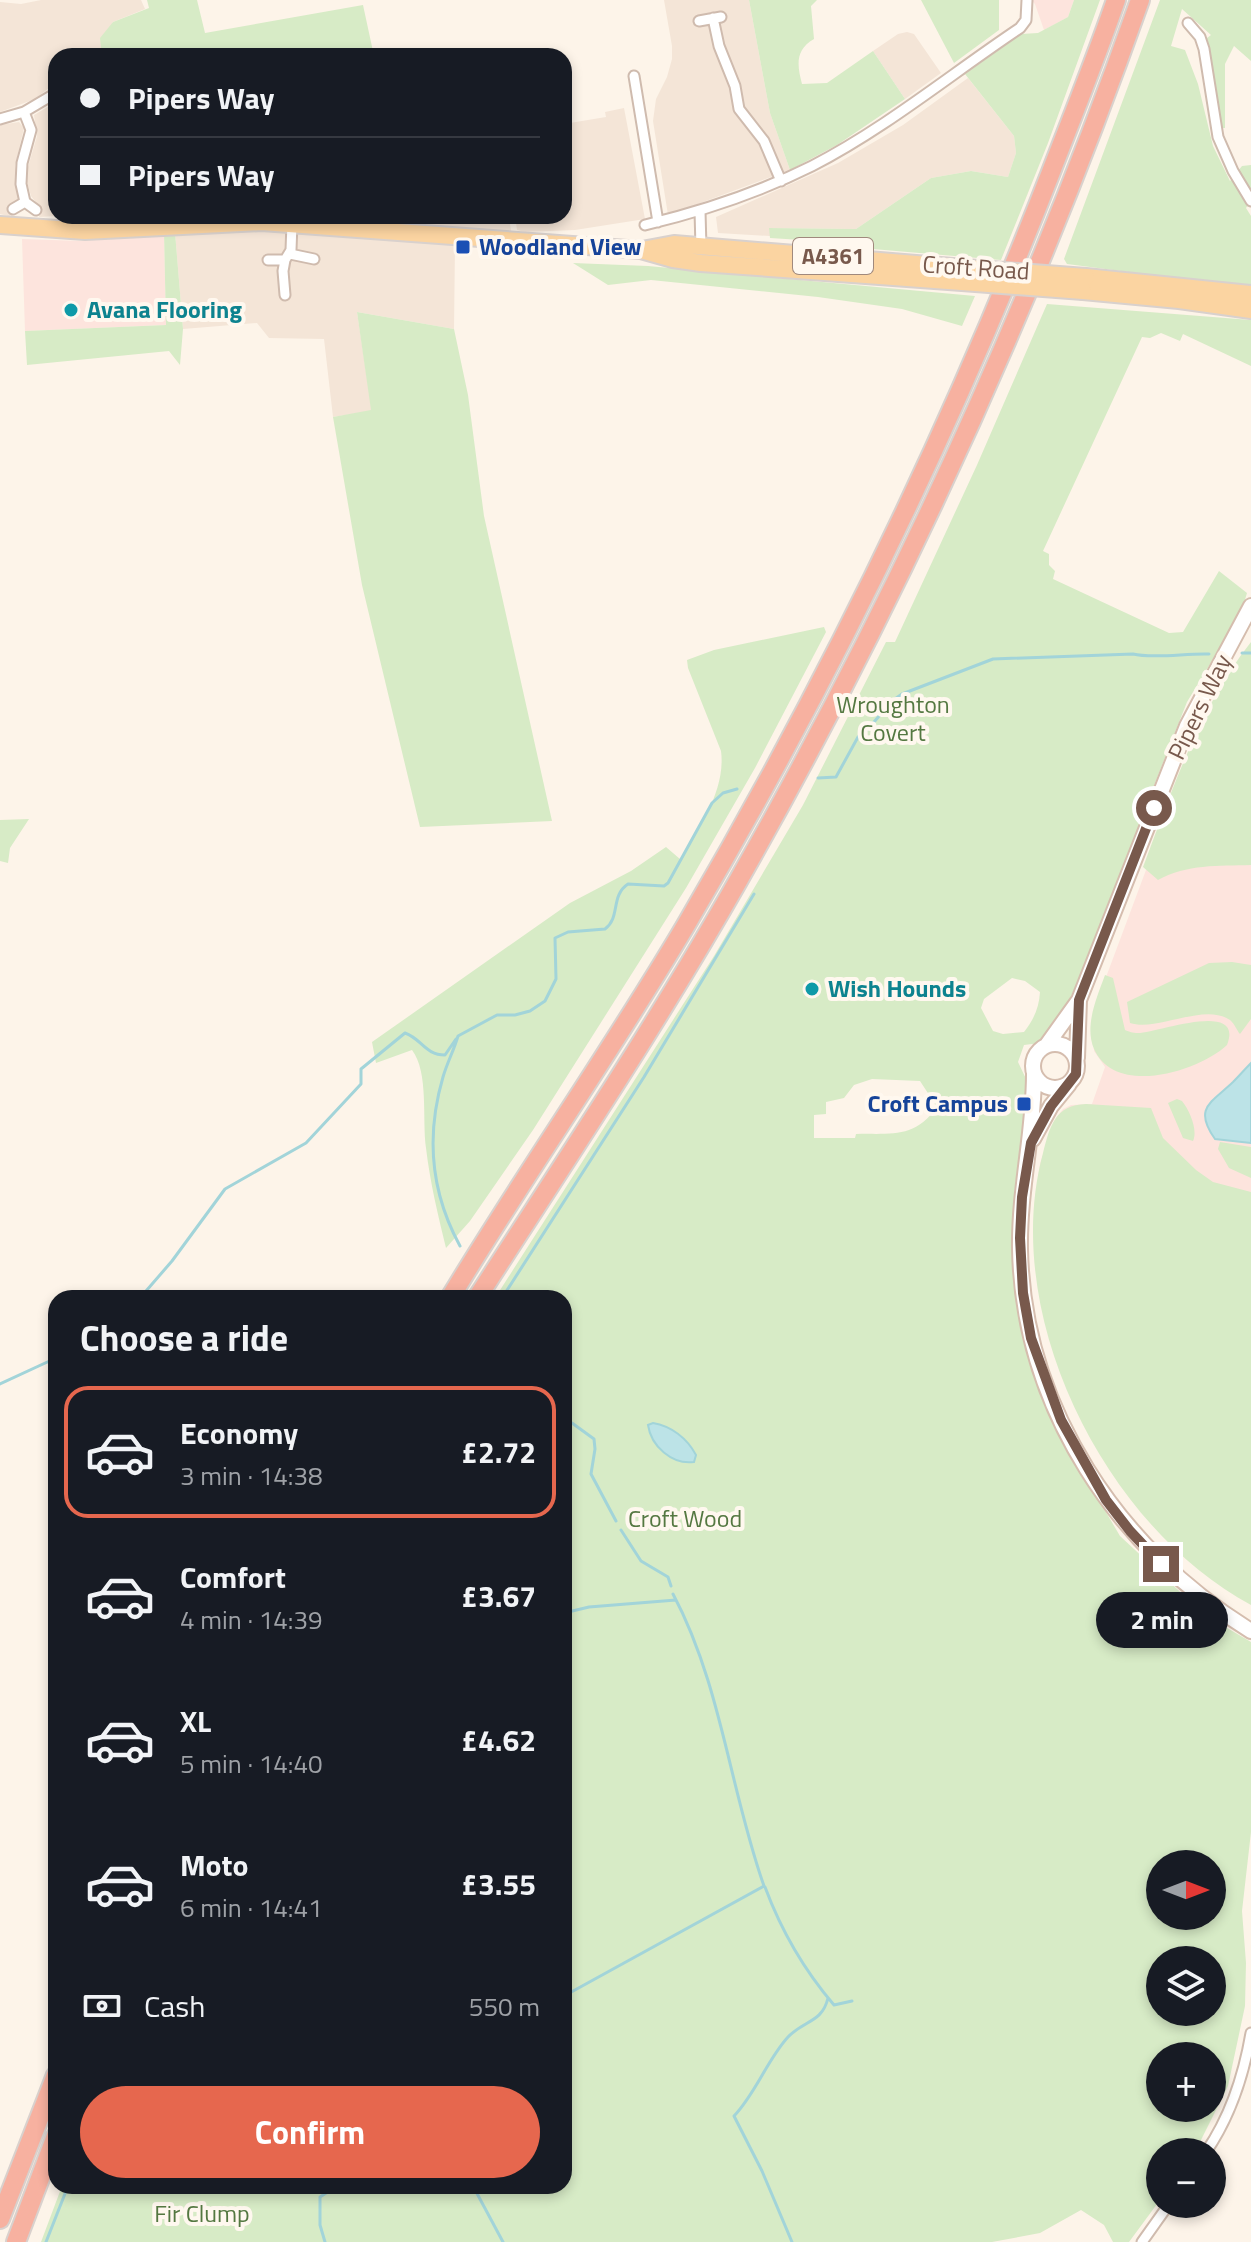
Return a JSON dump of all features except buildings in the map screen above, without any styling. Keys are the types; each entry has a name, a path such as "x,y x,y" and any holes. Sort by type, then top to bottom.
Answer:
{"highway":[{"path":"455,1290 666,959 815,692 947,422 1024,241 1116,0"},
{"path":"482,1290 706,937 869,637 972,419 1045,253 1140,0"},
{"path":"0,2219 48,2096"},
{"path":"16,2242 48,2157"}],"main road":[{"name":"A4361","path":"0,225 85,231 199,224"},
{"name":"A4361","path":"305,224 641,250 674,244 701,255"},
{"name":"Croft Road","path":"701,255 1251,294"},
{"name":"Croft Road","path":"1085,284 1251,310"},
{"name":"Pipers Way","path":"1046,1046 1079,1000 1187,726 1251,606"},
{"name":"Pipers Way","path":"1235,637 1251,623"},
{"name":"Pipers Way","path":"1077,1058 1079,1000"},
{"path":"1031,1143 1051,1106 1069,1084 1078,1070 1077,1058 1069,1049 1046,1046 1037,1052 1031,1067 1041,1081 1052,1086 1069,1084"},
{"path":"1034,1074 1031,1143 1020,1218 1022,1281 1031,1338 1061,1420 1099,1490 1145,1547 1199,1596 1251,1631"}],"street":[{"path":"645,225 700,211 781,181 835,153 882,125 1020,28 1026,20 1027,0"},
{"path":"699,21 717,17 719,46 735,86 739,109 764,141 781,181"},
{"path":"1188,23 1200,37 1204,49 1218,137 1251,201"},
{"path":"634,76 658,222"},
{"path":"0,119 24,112 48,98"},
{"path":"24,112 31,130 21,168 21,184 25,202 36,210"},
{"path":"13,209 25,202"},
{"path":"700,211 701,255"},
{"path":"285,295 292,224"},
{"path":"268,260 287,257 314,259"},
{"path":"1213,2138 1229,2109 1251,2033"},
{"path":"1142,2242 1159,2218"}],"shaded area":[{"path":"41,0 141,0 145,9 113,22 101,48 48,48 48,89 35,99 0,112 0,2 21,4"},
{"path":"664,0 749,0 770,113 790,170 668,215 653,121 656,99 672,59"},
{"path":"1031,0 1074,0 1068,17 1044,30"},
{"path":"898,34 914,34 941,73 905,99 873,51"},
{"path":"968,78 1014,136 1016,153 1008,177 971,171 931,178 856,229 770,228 770,236 718,233 716,217 838,163 903,125"},
{"path":"48,107 48,216 39,217 41,209 31,196 27,182 37,136 34,115"},
{"path":"624,108 645,219 575,230 517,230 516,224 572,224 572,123 606,117 605,112"},
{"path":"19,122 24,128 15,166 20,198 12,206 12,217 0,214 0,125"},
{"path":"410,224 510,224 511,231"},
{"path":"251,229 455,245 454,329 357,312 372,411 333,417 324,339 269,338 257,323 183,329 175,232"},
{"path":"164,233 166,325 25,331 22,239 81,241"},
{"name":"Croft Campus","path":"1251,852 1251,1236 1034,1208 1040,1164 1054,1121 1063,1109 1071,1105 1092,1104 1105,1067 1094,1051 1093,1012 1146,870 1158,859"}],"green space":[{"path":"147,0 197,0 205,33 363,5 372,48 101,48 100,38 113,22 149,8"},
{"path":"749,0 817,0 811,6 814,39 803,48 799,58 802,84 827,83 873,51 905,99 837,145 790,170 770,113"},
{"path":"921,0 999,0 999,30 954,63"},
{"path":"1074,0 1100,0 1001,260 770,238 769,228 856,229 931,178 971,171 1008,177 1016,153 1014,136 965,74 1021,34 1038,33 1068,17"},
{"path":"1160,0 1251,0 1251,61 1234,46 1225,64 1225,128 1221,128 1203,41 1211,35 1182,9 1171,46 1185,50 1198,84 1213,146 1230,181 1242,166 1251,165 1251,201 1246,208 1251,216 1251,288 1067,264 1064,259"},
{"path":"175,232 183,329 180,365 169,351 27,365 25,331 166,325 164,233"},
{"path":"573,263 648,266 975,296 962,326 902,309 818,297 651,280 608,285"},
{"path":"1047,304 1251,320 1251,366 1183,334 1180,341 1161,333 1150,338 1142,337 1043,551 1049,554 1049,565 1055,571 1053,579 1169,633 1183,632 1219,571 1247,593 1241,613 1187,702 1096,943 1064,1011 1040,1043 1024,1045 1018,1062 1028,1083 1014,1195 1018,1308 1053,1422 1120,1536 1205,1615 1251,1642 1251,1832 1242,1911 1245,2006 1226,2090 1226,2042 1146,2042 1146,2122 1210,2122 1202,2138 1146,2138 1147,2218 1129,2242 1113,2242 1104,2225 1081,2210 1040,2233 992,2242 41,2242 59,2194 572,2194 572,1290 500,1290 714,956 803,805 886,642 895,642","holes":["1012,978 1025,981 1040,992 1031,1023 1024,1032 1003,1034 993,1031 981,1008 984,999","872,1079 920,1081 937,1107 920,1125 901,1132 856,1134 855,1138 814,1138 814,1115 826,1114 826,1102 844,1098 854,1085"]},
{"path":"357,312 454,329 468,395 484,516 552,821 420,827 362,585 333,417 371,410"},
{"path":"824,627 826,632 755,768 686,888 533,1130 470,1221 446,1248 428,1161 423,1083 417,1059 412,1050 376,1063 372,1042 570,903 631,871 666,847 680,859 710,808 720,780 721,765 721,751 687,660 714,650"},
{"path":"1251,642 1251,865 1191,868 1158,880 1143,867 1165,809 1202,721 1233,666"},
{"path":"29,819 10,848 8,863 0,861 0,820"},
{"path":"1209,963 1251,965 1251,1019 1240,1034 1230,1020 1219,1015 1194,1015 1154,1024 1130,1023 1127,1002"},
{"path":"1105,975 1113,978 1125,1030 1138,1033 1211,1021 1223,1024 1229,1031 1227,1045 1197,1064 1158,1075 1138,1076 1105,1064 1094,1049 1090,1031"},
{"path":"1177,1099 1182,1101 1190,1115 1195,1132 1193,1141 1183,1138 1168,1103"},
{"path":"1086,1104 1151,1108 1163,1138 1196,1170 1213,1182 1251,1192 1251,1605 1199,1570 1151,1524 1110,1471 1076,1411 1051,1347 1037,1281 1033,1216 1043,1153 1052,1126 1067,1108"},
{"path":"1220,1142 1251,1147 1251,1178 1229,1168 1218,1149"}],"water":[{"path":"1251,1063 1251,1143 1215,1139 1205,1120 1205,1113 1212,1101"},
{"path":"653,1423 683,1438 696,1455 694,1462 678,1460 658,1447 648,1425"}],"waterway":[{"path":"1242,653 1251,653"},
{"path":"818,778 836,777 858,737 902,694 993,659 1209,654"},
{"path":"460,1246 437,1185 433,1142 438,1099 458,1036 497,1015 530,1011 545,1001 556,979 555,938 568,932 605,929 613,919 619,894 628,884 664,886 668,883 712,803 723,793 737,789"},
{"path":"507,1290 644,1077 754,894"},
{"path":"147,1290 225,1189 306,1143 361,1084 361,1069 405,1033 428,1050 445,1055 456,1039"},
{"path":"0,1384 48,1362"},
{"path":"572,1423 594,1439 591,1474 616,1521"},
{"path":"621,1530 641,1561 668,1577 671,1586"},
{"path":"572,1992 764,1886 703,1664 673,1594"},
{"path":"572,1611 676,1600"},
{"path":"765,1887 794,1949 823,1992 834,2005 852,2001"},
{"path":"792,2242 762,2171 734,2116 788,2037 821,2012 828,1998"},
{"path":"46,2242 65,2194"},
{"path":"325,2194 320,2197 320,2225 325,2242"},
{"path":"477,2194 503,2242"}],"place":[{"name":"Woodland View","path":"463,247"},
{"name":"Avana Flooring","path":"71,310"},
{"name":"Wish Hounds","path":"812,989"},
{"name":"Croft Campus","path":"1024,1104"}],"route":[{"path":"1154,808 1079,1000 1078,1066 1074,1080 1051,1106 1031,1143 1022,1197 1020,1238 1023,1293 1031,1338 1047,1388 1075,1448 1106,1500 1161,1564"}],"park label":[{"name":"Wroughton Covert","path":"893,719"},
{"name":"Croft Wood","path":"685,1519"},
{"name":"Fir Clump","path":"202,2214"}]}
